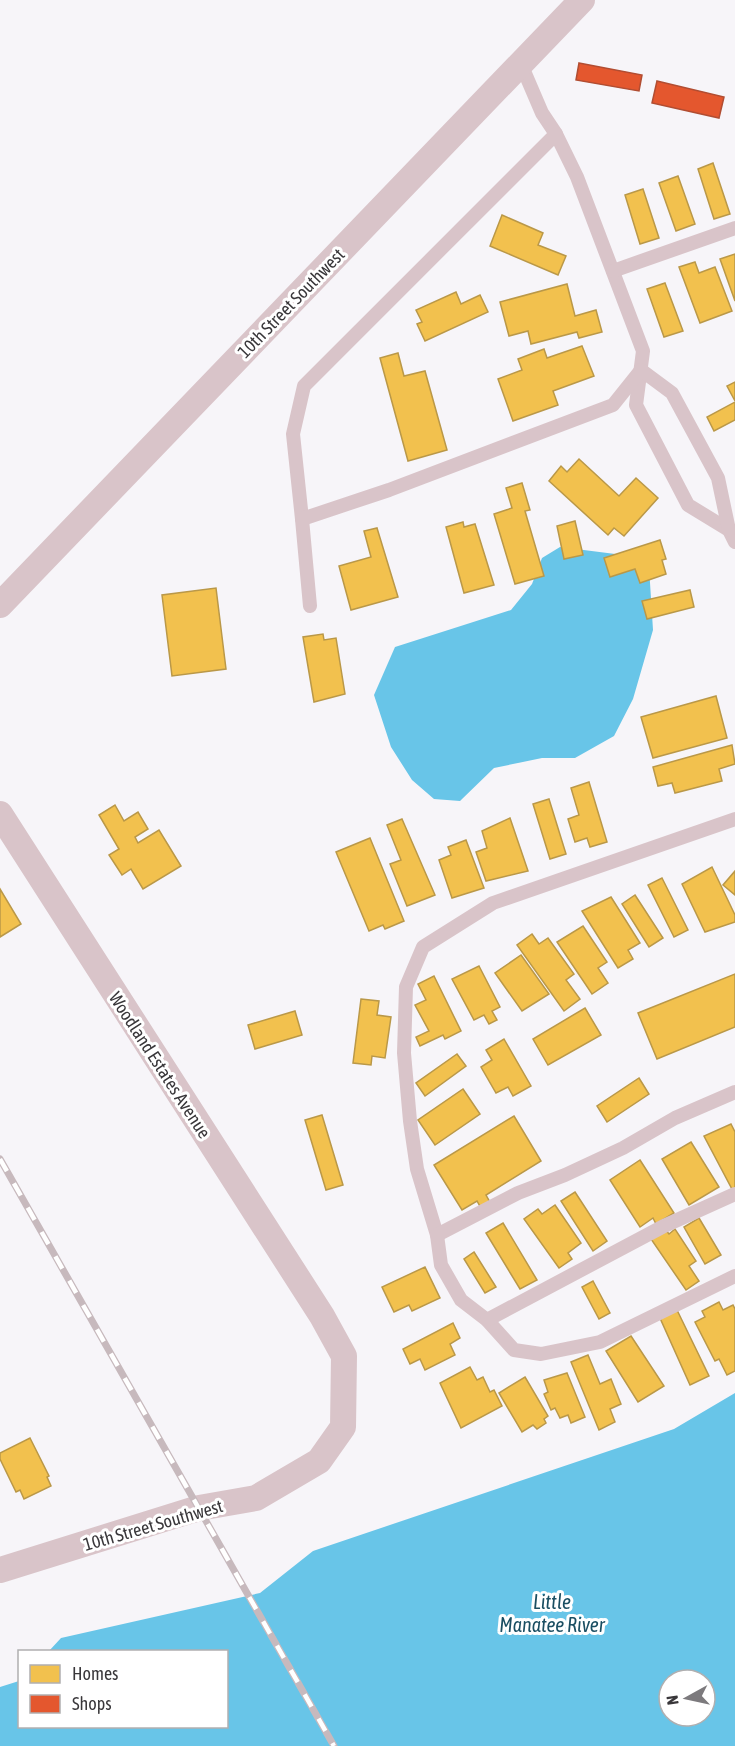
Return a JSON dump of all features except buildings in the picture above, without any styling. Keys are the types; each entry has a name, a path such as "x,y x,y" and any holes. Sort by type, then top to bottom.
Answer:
{"street":[{"name":"10th Street Southwest","path":"0,605 582,0"},
{"name":"Woodland Estates Avenue","path":"0,814 322,1316"},
{"name":"10th Street Southwest","path":"0,1570 199,1508 256,1498 319,1461 343,1427 344,1380 344,1356 322,1316"}],"lane":[{"path":"521,64 542,113 556,134 577,177 644,351 636,405 658,452 688,505 732,536"},
{"path":"310,606 293,434 304,386 556,134"},
{"path":"613,271 735,228"},
{"path":"302,519 389,490 613,405 641,370"},
{"path":"641,370 672,393 718,478 732,536"},
{"path":"735,819 493,903 423,947 406,987 404,1053 417,1169 437,1235 441,1265 462,1300 487,1320 514,1350 541,1354 600,1342 735,1276"},
{"path":"437,1235 518,1193 565,1175 622,1148 675,1118 735,1092"},
{"path":"487,1320 663,1226 735,1194"}],"water":[{"path":"560,547 639,557 649,567 653,630 633,699 614,736 575,758 542,758 494,768 460,801 434,799 412,780 391,747 374,695 395,647 511,610 532,584 542,558"},
{"name":"Little Manatee River","path":"735,1393 735,1746 0,1746 0,1687 18,1681 18,1728 228,1728 228,1650 50,1650 61,1638 260,1593 313,1551 674,1429"}],"railway":[{"path":"0,1159 334,1746"}]}
